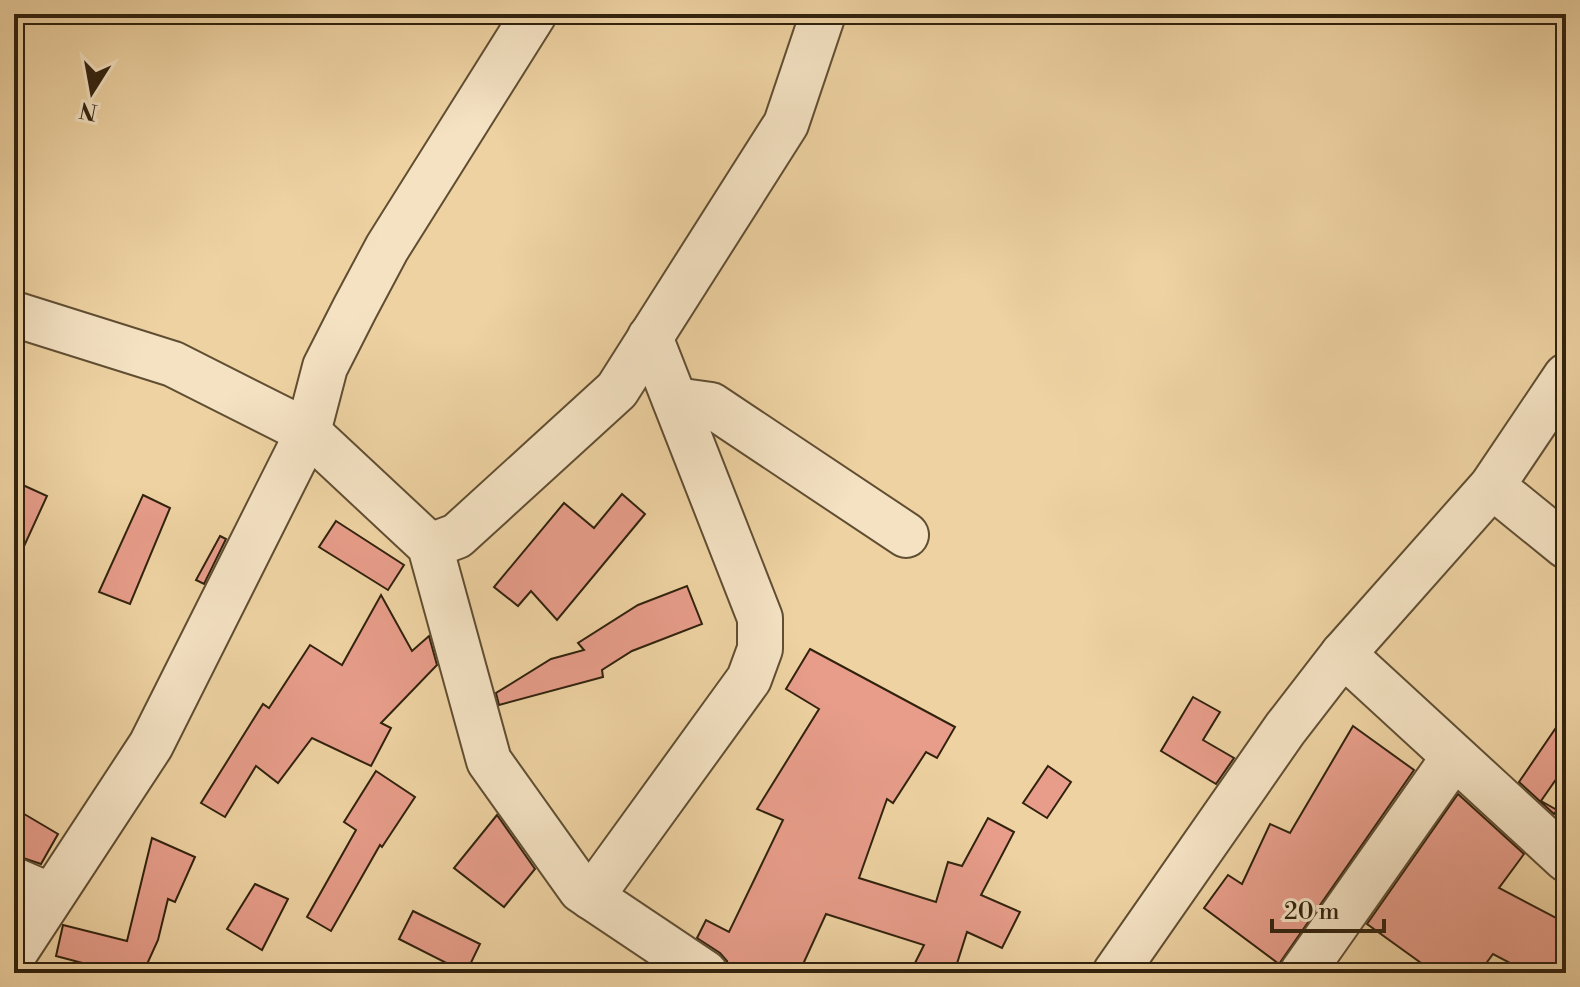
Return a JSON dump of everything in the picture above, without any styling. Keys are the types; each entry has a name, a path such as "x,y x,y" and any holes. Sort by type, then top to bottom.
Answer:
{"street":[{"path":"14,954 33,888 151,745 308,432 325,367 387,248 534,14"},
{"path":"430,546 457,536 617,390 786,124 823,14"},
{"path":"14,314 173,364 308,432 430,546 489,761 581,890 705,973"},
{"path":"591,897 749,679 760,649 760,618 650,337"},
{"path":"1115,973 1285,729 1343,654 1492,486 1566,376"},
{"path":"675,400 711,405 906,535"},
{"path":"1492,486 1566,546"},
{"path":"1343,654 1566,859"},
{"path":"1302,973 1454,757"}],"building":[{"path":"14,481 47,496 14,568"},
{"path":"622,494 645,514 557,620 531,591 518,606 494,587 564,503 594,528"},
{"path":"143,495 170,508 130,604 99,592"},
{"path":"336,521 404,565 388,590 319,547"},
{"path":"220,536 226,539 204,584 196,580"},
{"path":"687,586 702,624 632,651 602,670 603,677 499,705 496,693 551,659 584,650 578,643 638,605"},
{"path":"381,595 412,651 429,636 437,665 381,723 391,728 371,766 312,738 278,783 256,766 225,817 201,803 263,704 269,708 310,645 342,665"},
{"path":"810,649 955,727 937,758 926,752 893,803 887,799 859,878 936,902 948,862 962,866 988,818 1014,832 981,895 1020,912 1002,948 967,932 954,973 910,973 924,945 826,914 799,973 730,973 727,961 720,953 697,938 706,920 729,932 783,820 757,809 819,709 786,689"},
{"path":"1193,697 1220,712 1203,740 1234,758 1216,784 1161,751"},
{"path":"1566,713 1566,765 1541,801 1557,810 1554,814 1519,782"},
{"path":"1353,726 1414,770 1279,964 1204,908 1228,875 1242,884 1270,824 1290,833"},
{"path":"1048,766 1071,782 1047,818 1023,803"},
{"path":"376,771 415,797 382,847 380,845 331,931 307,917 356,830 344,822"},
{"path":"1458,794 1524,854 1499,888 1566,923 1566,973 1529,973 1493,954 1479,973 1435,973 1367,924"},
{"path":"14,808 58,834 41,864 14,855"},
{"path":"497,815 535,869 504,907 454,868"},
{"path":"152,838 195,857 175,902 168,899 158,940 143,973 120,973 56,956 63,925 127,941"},
{"path":"255,884 288,899 262,950 227,929"},
{"path":"413,911 480,944 466,973 399,939"}]}
